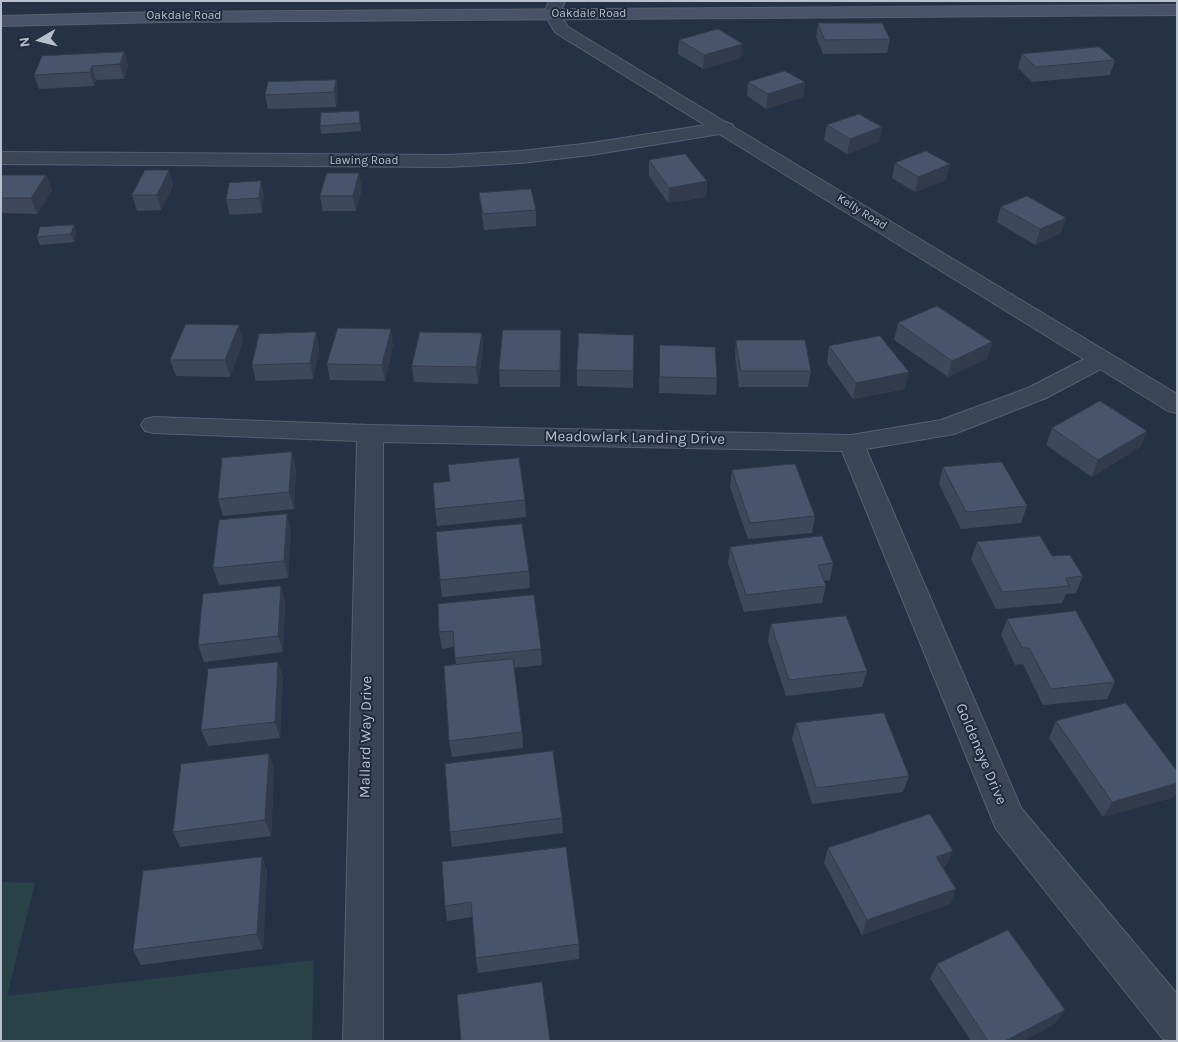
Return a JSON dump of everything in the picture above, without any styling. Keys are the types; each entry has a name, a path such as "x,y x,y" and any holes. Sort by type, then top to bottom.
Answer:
{"main road":[{"name":"Oakdale Road","path":"1,21 555,8 1177,10"}],"street":[{"name":"Kelly Road","path":"555,8 561,29 570,36 726,128 1100,360 1177,405"},
{"name":"Lawing Road","path":"1,158 448,161 556,153 726,128"},
{"name":"Meadowlark Landing Drive","path":"154,425 370,433 851,443 945,428 1037,393 1100,360"},
{"name":"Mallard Way Drive","path":"363,1041 370,433"},
{"name":"Goldeneye Drive","path":"851,443 1008,818 1177,1025"}],"green space":[{"path":"1,882 35,883 7,996 314,960 312,1041 1,1041"}],"building":[{"path":"818,23 882,23 890,39 825,40"},
{"path":"718,29 743,44 704,55 679,40"},
{"path":"1099,47 1115,60 1036,67 1022,54"},
{"path":"124,52 120,64 92,66 90,72 34,75 42,56"},
{"path":"785,71 805,82 768,94 748,82"},
{"path":"336,80 334,92 265,95 268,82"},
{"path":"359,111 360,123 320,126 321,113"},
{"path":"859,114 882,127 850,139 827,125"},
{"path":"926,151 950,164 918,177 895,163"},
{"path":"685,154 707,181 669,188 649,160"},
{"path":"145,170 169,170 157,195 132,195"},
{"path":"327,173 359,173 353,196 320,196"},
{"path":"1,175 46,175 31,198 1,198"},
{"path":"261,181 259,198 226,200 229,183"},
{"path":"531,189 536,210 483,214 479,193"},
{"path":"1027,196 1066,218 1040,229 1001,207"},
{"path":"74,225 71,234 37,237 40,227"},
{"path":"937,306 992,342 952,361 898,323"},
{"path":"186,324 239,325 225,360 170,360"},
{"path":"338,328 391,329 382,365 327,364"},
{"path":"503,330 561,330 560,371 499,370"},
{"path":"316,332 310,363 252,365 259,334"},
{"path":"420,332 482,333 476,367 412,366"},
{"path":"579,333 634,335 633,371 577,370"},
{"path":"880,336 909,372 856,383 829,346"},
{"path":"736,340 805,340 811,371 741,371"},
{"path":"660,345 715,347 717,378 660,377"},
{"path":"1100,401 1147,431 1098,460 1052,428"},
{"path":"292,452 289,492 218,499 222,458"},
{"path":"519,458 525,500 435,509 433,483 450,481 448,465"},
{"path":"1002,462 1027,506 966,512 943,467"},
{"path":"795,464 815,516 750,523 732,470"},
{"path":"287,514 284,561 213,568 219,520"},
{"path":"522,524 529,571 440,580 436,532"},
{"path":"822,536 833,563 818,565 826,586 746,595 730,547"},
{"path":"1040,536 1052,556 1070,555 1083,576 1066,578 1069,586 1002,592 977,542"},
{"path":"281,586 278,636 198,645 203,594"},
{"path":"534,595 541,649 455,658 453,631 439,632 438,604"},
{"path":"1076,611 1115,682 1051,689 1029,648 1022,648 1007,619"},
{"path":"846,616 867,671 789,680 771,624"},
{"path":"513,659 522,732 449,741 444,666"},
{"path":"278,662 275,722 201,730 208,669"},
{"path":"1126,703 1177,771 1177,783 1112,802 1056,721"},
{"path":"884,713 909,776 816,788 796,723"},
{"path":"553,751 562,818 450,832 445,764"},
{"path":"269,754 265,820 173,832 181,764"},
{"path":"930,814 953,851 936,857 956,889 867,920 828,848"},
{"path":"566,847 579,944 476,958 471,902 445,906 442,862"},
{"path":"262,857 257,934 133,950 143,871"},
{"path":"1008,930 1065,1010 1005,1041 988,1041 937,964"},
{"path":"542,982 550,1041 461,1041 457,995"}]}
